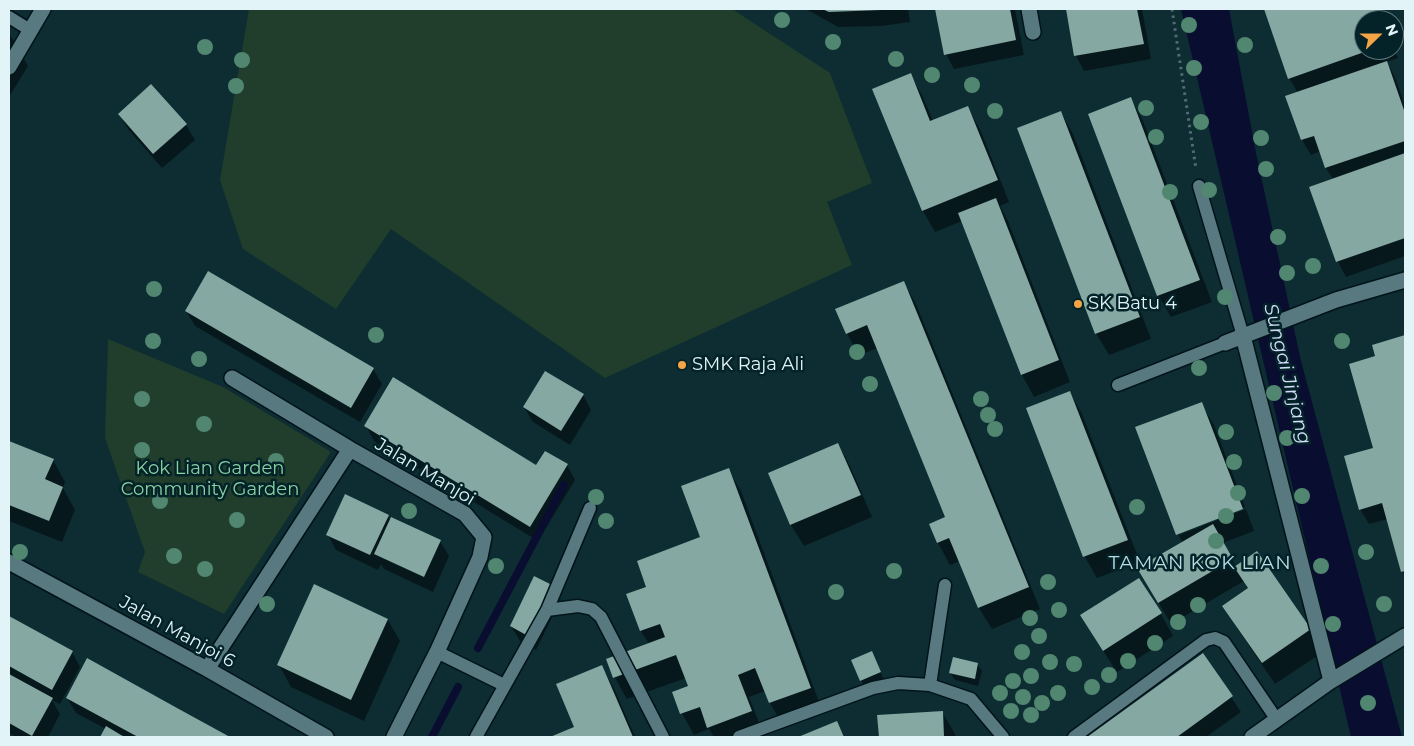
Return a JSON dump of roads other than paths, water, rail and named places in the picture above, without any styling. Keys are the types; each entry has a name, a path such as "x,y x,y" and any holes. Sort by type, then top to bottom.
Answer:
{"street":[{"path":"9,67 43,9"},
{"path":"1029,9 1033,32"},
{"path":"1225,342 1336,300 1405,280"},
{"path":"1242,336 1333,680"},
{"name":"Jalan Manjoi","path":"232,378 350,449 465,514 484,537 480,558 437,652 394,737"},
{"path":"206,669 350,449"},
{"name":"Jalan Manjoi 6","path":"9,562 206,669 326,737"},
{"path":"1252,737 1333,680 1405,636"}],"lane":[{"path":"9,17 30,30"},
{"path":"1199,186 1242,336"},
{"path":"1118,384 1225,342"},
{"path":"476,737 547,610 590,508"},
{"path":"930,685 945,585"},
{"path":"547,610 578,606 592,609 601,617 663,737"},
{"path":"1074,737 1206,640 1215,638 1224,642 1277,720"},
{"path":"437,652 504,685"},
{"path":"739,737 873,688 898,683 930,685 971,699 1003,737"}],"water":[{"name":"Sungai Jinjang","path":"1181,9 1229,9 1256,153 1301,361 1402,737 1351,737"}],"waterway":[{"path":"478,648 564,485"},
{"path":"432,737 458,687"}],"place":[{"name":"SK Batu 4","path":"1078,304"},
{"name":"SMK Raja Ali","path":"682,365"}],"district":[{"name":"TAMAN KOK LIAN","path":"1200,563"}],"park label":[{"name":"Kok Lian Garden Community Garden","path":"210,479"}]}
